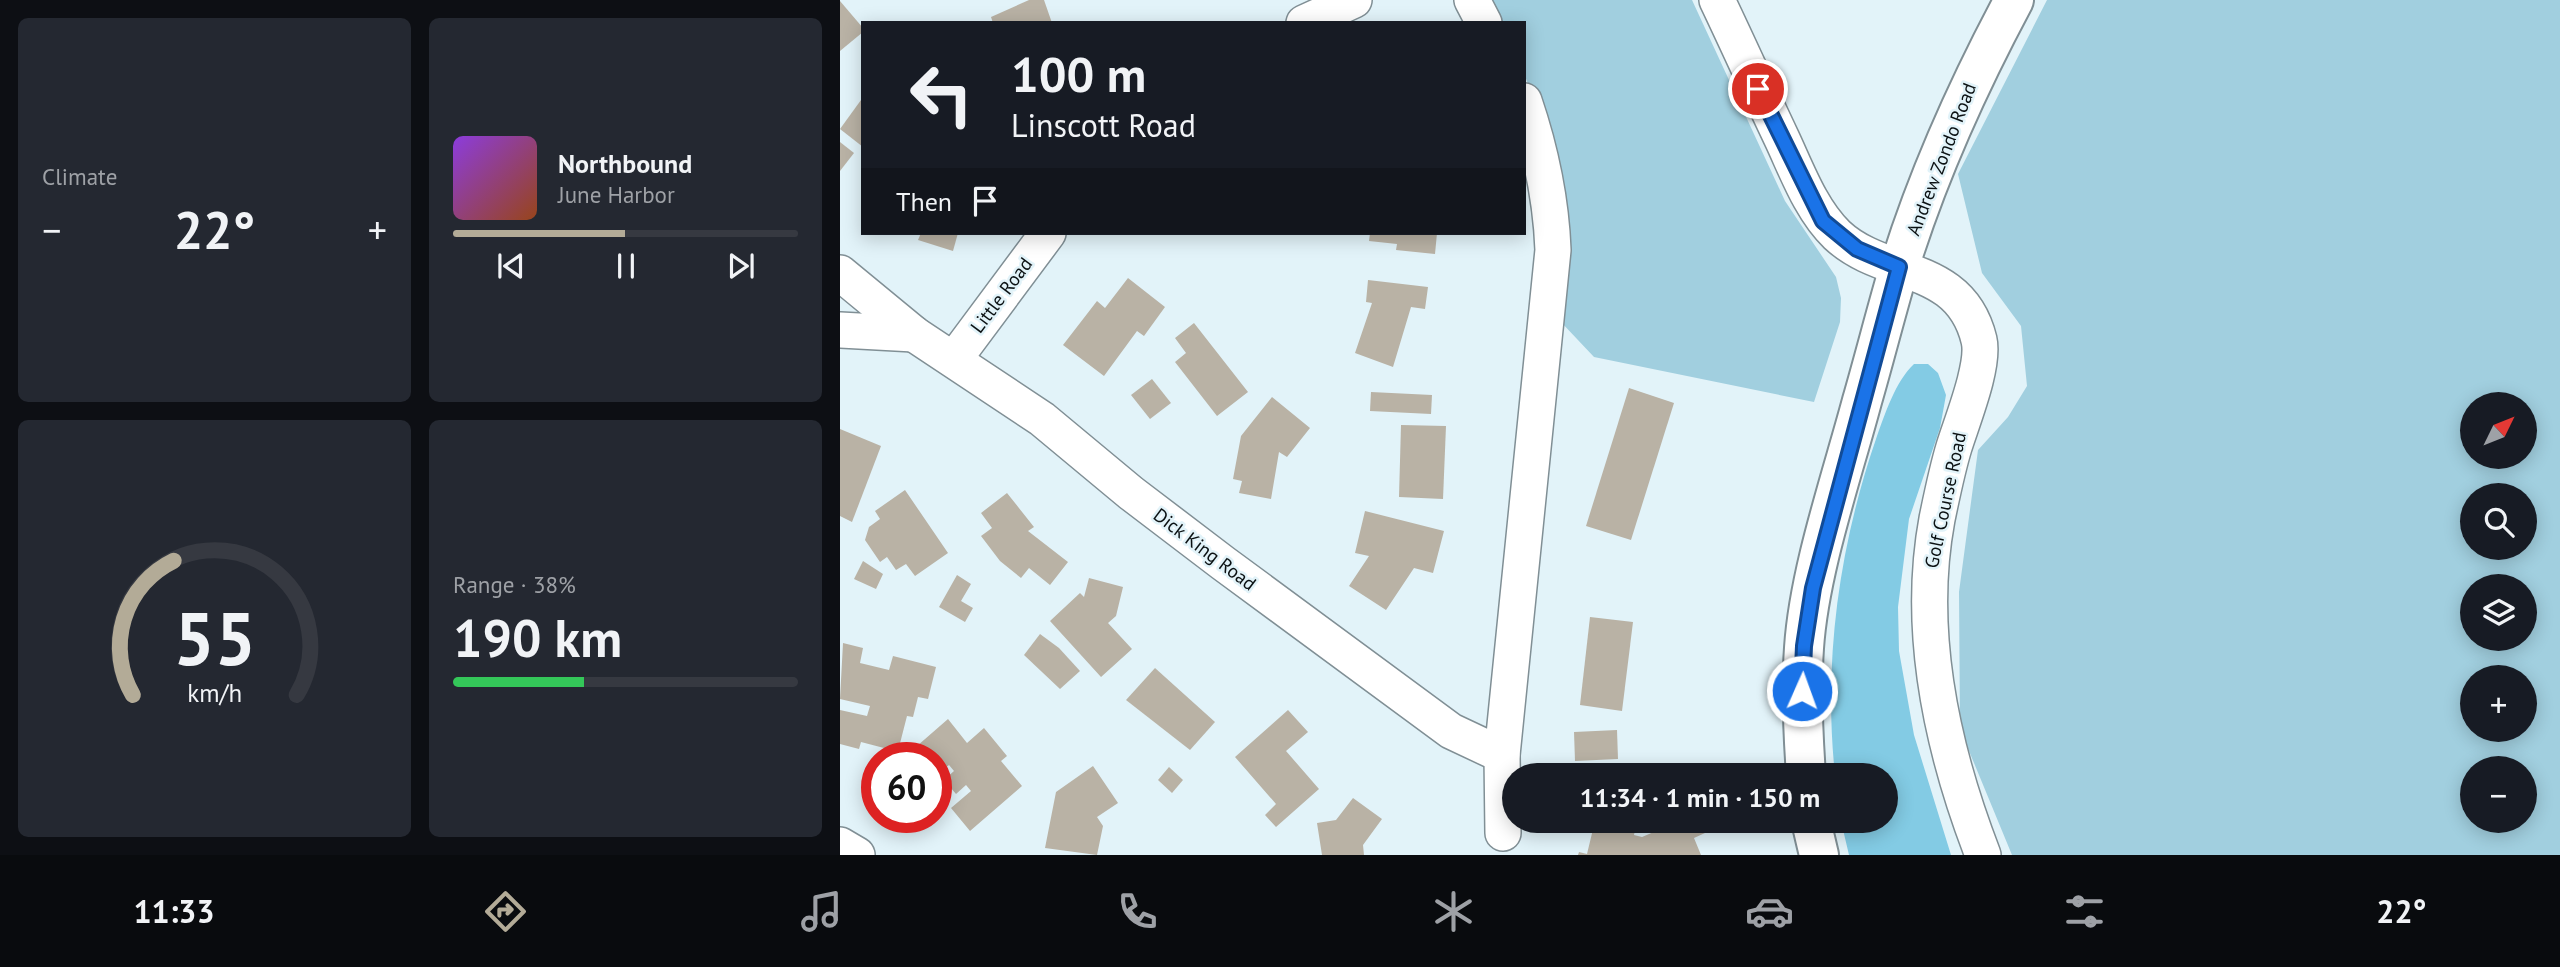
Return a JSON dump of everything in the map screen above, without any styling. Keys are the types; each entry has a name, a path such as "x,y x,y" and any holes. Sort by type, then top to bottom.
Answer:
{"main road":[{"name":"Andrew Zondo Road","path":"1805,763 1802,713 1804,646 1813,588 1899,267 1939,155 1974,74 2014,0"},
{"path":"1814,833 1819,855"}],"street":[{"path":"1308,21 1353,0"},
{"path":"1472,0 1483,21"},
{"name":"Golf Course Road","path":"1717,0 1823,221 1857,249 1944,285 1968,312 1980,342 1971,395 1954,448 1937,518 1928,580 1931,650 1945,738 1983,855"},
{"path":"1502,763 1553,250 1552,205 1543,162 1526,107"},
{"name":"Little Road","path":"955,358 1047,235"},
{"name":"Dick King Road","path":"840,273 914,334 955,358 1042,419 1131,494 1451,731 1502,755"},
{"name":"Dick King Road","path":"840,331 914,334"},
{"path":"840,845 857,855"}],"shaded area":[{"path":"1485,0 1692,0 1785,201 1836,277 1841,298 1840,322 1814,402 1594,357 1560,321 1549,134 1526,79 1526,21 1496,21"},
{"path":"2047,0 2560,0 2560,855 2012,855 1960,729 1959,592 1978,450 2008,417 2027,386 2021,326 1982,273 1958,174"},
{"path":"1914,364 1928,364 1938,373 1946,395 1940,428 1909,519 1898,607 1899,651 1914,735 1951,855 1849,855 1844,833 1898,833 1898,763 1834,763 1831,690 1837,605 1852,521 1887,409 1907,371"}],"building":[{"path":"1029,0 1044,0 1051,21 992,21 991,17"},
{"path":"840,1 861,26 861,34 840,51"},
{"path":"861,100 861,145 840,129"},
{"path":"840,142 854,153 840,171"},
{"path":"920,235 957,235 953,251 918,240"},
{"path":"1370,235 1437,235 1435,254 1396,250 1397,244 1369,241"},
{"path":"1128,278 1165,307 1144,336 1137,331 1104,376 1063,345 1097,301 1105,308"},
{"path":"1368,280 1428,287 1425,309 1411,307 1393,367 1355,353 1372,303 1366,302"},
{"path":"1194,323 1248,392 1217,416 1175,362 1186,353 1175,338"},
{"path":"1152,379 1171,403 1150,419 1131,395"},
{"path":"1629,388 1674,403 1631,540 1586,526"},
{"path":"1371,392 1432,395 1431,414 1370,411"},
{"path":"1272,397 1310,428 1287,457 1279,452 1271,499 1239,493 1242,481 1233,479 1241,436"},
{"path":"1401,425 1446,426 1443,499 1399,497"},
{"path":"840,429 881,446 852,522 840,516"},
{"path":"905,490 948,553 915,576 906,564 896,570 887,557 880,562 865,540 869,527 880,519 875,511"},
{"path":"1007,493 1034,527 1028,531 1068,562 1050,585 1029,568 1021,578 1000,561 981,536 992,528 981,513"},
{"path":"1365,511 1444,531 1433,573 1414,568 1386,610 1349,586 1369,556 1355,553"},
{"path":"863,561 883,574 876,589 854,579"},
{"path":"957,575 971,584 961,601 973,608 965,622 939,607"},
{"path":"1089,578 1123,587 1116,616 1108,623 1132,649 1101,677 1050,621 1080,593 1084,597"},
{"path":"1590,617 1633,622 1622,711 1580,705"},
{"path":"1040,634 1059,648 1080,671 1060,689 1024,655"},
{"path":"843,643 863,648 860,663 889,670 893,656 936,667 928,699 918,697 913,717 907,716 900,742 861,742 859,749 840,744 840,710 867,716 870,706 840,699"},
{"path":"1155,668 1215,722 1190,750 1126,700"},
{"path":"1288,710 1308,732 1286,751 1319,789 1276,827 1265,815 1276,804 1235,757"},
{"path":"948,719 967,743 984,728 1007,756 1001,761 1022,786 970,831 952,809 971,791 966,785 956,794 952,789 952,742 922,742"},
{"path":"1617,730 1618,759 1575,761 1574,732"},
{"path":"1093,766 1118,803 1097,817 1103,826 1097,855 1045,848 1056,792"},
{"path":"1169,767 1183,780 1172,793 1158,780"},
{"path":"1353,798 1382,819 1363,845 1364,855 1322,855 1317,823 1336,820"},
{"path":"1592,833 1634,833 1642,837 1651,833 1705,833 1694,838 1701,855 1578,855 1579,852 1587,854"}],"route":[{"path":"1758,89 1823,221 1839,237 1857,249 1899,267 1813,588 1804,646 1802,691"}]}
